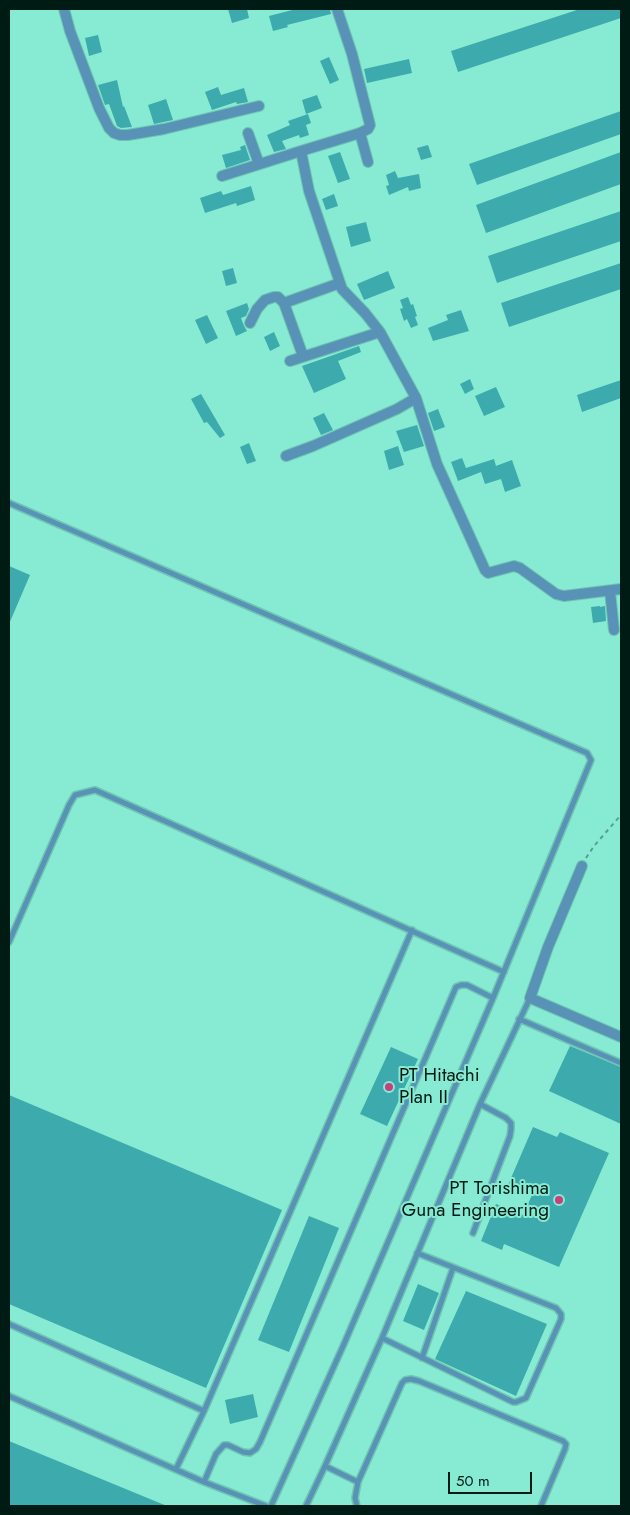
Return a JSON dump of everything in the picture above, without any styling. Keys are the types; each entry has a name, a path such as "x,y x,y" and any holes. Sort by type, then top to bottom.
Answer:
{"street":[{"path":"64,9 70,31 99,108 109,128 114,133 128,135 164,129 258,106"},
{"path":"222,176 360,133 370,126 352,54 337,9"},
{"path":"248,133 259,164"},
{"path":"360,133 368,162"},
{"path":"301,151 309,191 342,288 380,332 416,398 437,464 485,570 488,573 514,566 520,568 556,594 564,596 621,589"},
{"path":"284,303 340,283"},
{"path":"250,323 257,309 265,300 278,297 284,303 304,356"},
{"path":"290,361 380,332"},
{"path":"286,456 397,409 416,398"},
{"path":"610,591 614,630"},
{"path":"582,866 548,947 530,998 621,1037"}],"lane":[{"path":"9,503 446,691 587,753 590,757 591,764 493,998 348,1335 271,1506"},
{"path":"9,942 69,805 75,795 95,790 504,972"},
{"path":"176,1469 204,1411 412,930"},
{"path":"204,1482 216,1454 224,1445 250,1453 256,1449 260,1442 456,987 467,985 493,998"},
{"path":"306,1506 382,1338 480,1104 530,998"},
{"path":"520,1019 621,1063"},
{"path":"473,1233 511,1129 510,1123 506,1118 480,1104"},
{"path":"382,1338 513,1402 522,1401 526,1398 561,1319 561,1314 556,1308 417,1253"},
{"path":"422,1358 452,1268"},
{"path":"9,1324 204,1411"},
{"path":"357,1506 354,1498 358,1482 402,1383 405,1380 411,1379 563,1441 566,1444 565,1449 541,1506"},
{"path":"9,1396 204,1482 266,1506"},
{"path":"325,1466 358,1482"}],"path":[{"path":"582,866 588,855 621,815"}],"building":[{"path":"228,9 247,9 249,18 232,23"},
{"path":"296,9 330,9 331,14 287,25 288,27 273,31 269,16"},
{"path":"580,9 621,9 621,18 458,72 451,51"},
{"path":"98,35 102,52 89,56 85,38"},
{"path":"329,57 339,80 330,84 320,61"},
{"path":"409,59 412,73 367,83 364,69"},
{"path":"117,80 123,107 132,127 121,128 117,126 109,104 105,105 98,85"},
{"path":"218,87 221,95 244,88 248,102 237,104 236,102 212,110 205,92"},
{"path":"317,95 322,108 306,114 302,100"},
{"path":"166,99 173,120 154,124 148,105"},
{"path":"621,111 621,134 477,185 469,164"},
{"path":"308,114 311,123 306,125 309,135 300,138 299,135 282,141 286,149 274,152 267,135 290,125 288,121"},
{"path":"245,145 250,160 226,168 222,155 241,150 240,147"},
{"path":"428,145 432,157 421,160 417,148"},
{"path":"340,152 350,179 338,183 328,156"},
{"path":"621,152 621,184 486,233 476,205"},
{"path":"395,171 398,178 419,174 421,188 409,191 408,187 389,195 386,186 389,185 386,175"},
{"path":"251,186 255,200 237,206 236,203 205,213 200,198 221,191 223,195"},
{"path":"334,194 338,206 326,210 322,199"},
{"path":"621,211 621,241 497,283 488,256"},
{"path":"366,222 371,241 351,247 346,227"},
{"path":"621,263 621,289 509,327 501,303"},
{"path":"233,268 237,283 226,286 222,271"},
{"path":"388,271 395,288 364,300 357,284"},
{"path":"408,297 411,305 413,304 418,325 411,328 407,319 404,321 400,309 403,308 400,300"},
{"path":"247,303 249,309 246,316 241,318 247,331 236,336 226,311"},
{"path":"461,310 469,331 433,341 428,328 448,320 446,315"},
{"path":"207,315 218,338 206,344 195,320"},
{"path":"274,332 280,346 270,351 264,337"},
{"path":"359,346 361,352 338,361 346,379 314,393 302,366"},
{"path":"470,379 474,389 465,394 460,384"},
{"path":"621,380 621,398 582,412 577,395"},
{"path":"496,387 505,407 484,416 475,396"},
{"path":"201,394 225,435 220,438 207,422 204,423 191,399"},
{"path":"438,409 445,427 434,431 428,413"},
{"path":"324,413 333,430 321,435 313,418"},
{"path":"417,425 424,446 404,452 396,431"},
{"path":"249,443 256,461 247,464 240,447"},
{"path":"398,446 404,465 389,470 384,451"},
{"path":"462,458 466,468 494,459 496,466 512,460 521,486 505,492 501,479 485,484 481,472 458,481 451,462"},
{"path":"9,566 30,575 9,624"},
{"path":"605,606 606,621 593,623 591,607"},
{"path":"570,1046 621,1067 621,1124 549,1091"},
{"name":"PT Hitachi Plan II","path":"391,1047 418,1059 387,1126 360,1114"},
{"path":"9,1095 282,1210 206,1388 9,1304"},
{"name":"PT Torishima Guna Engineering","path":"533,1127 557,1137 560,1132 609,1153 559,1267 504,1244 502,1250 481,1241 496,1204 523,1215 532,1195 508,1185"},
{"path":"309,1216 339,1228 289,1352 258,1340"},
{"path":"418,1284 439,1293 424,1330 403,1321"},
{"path":"466,1291 547,1324 516,1396 435,1359"},
{"path":"253,1394 258,1417 230,1424 225,1400"},
{"path":"9,1441 167,1506 9,1506"}],"place":[{"name":"PT Hitachi Plan II","path":"389,1087"},
{"name":"PT Torishima Guna Engineering","path":"559,1200"}]}
